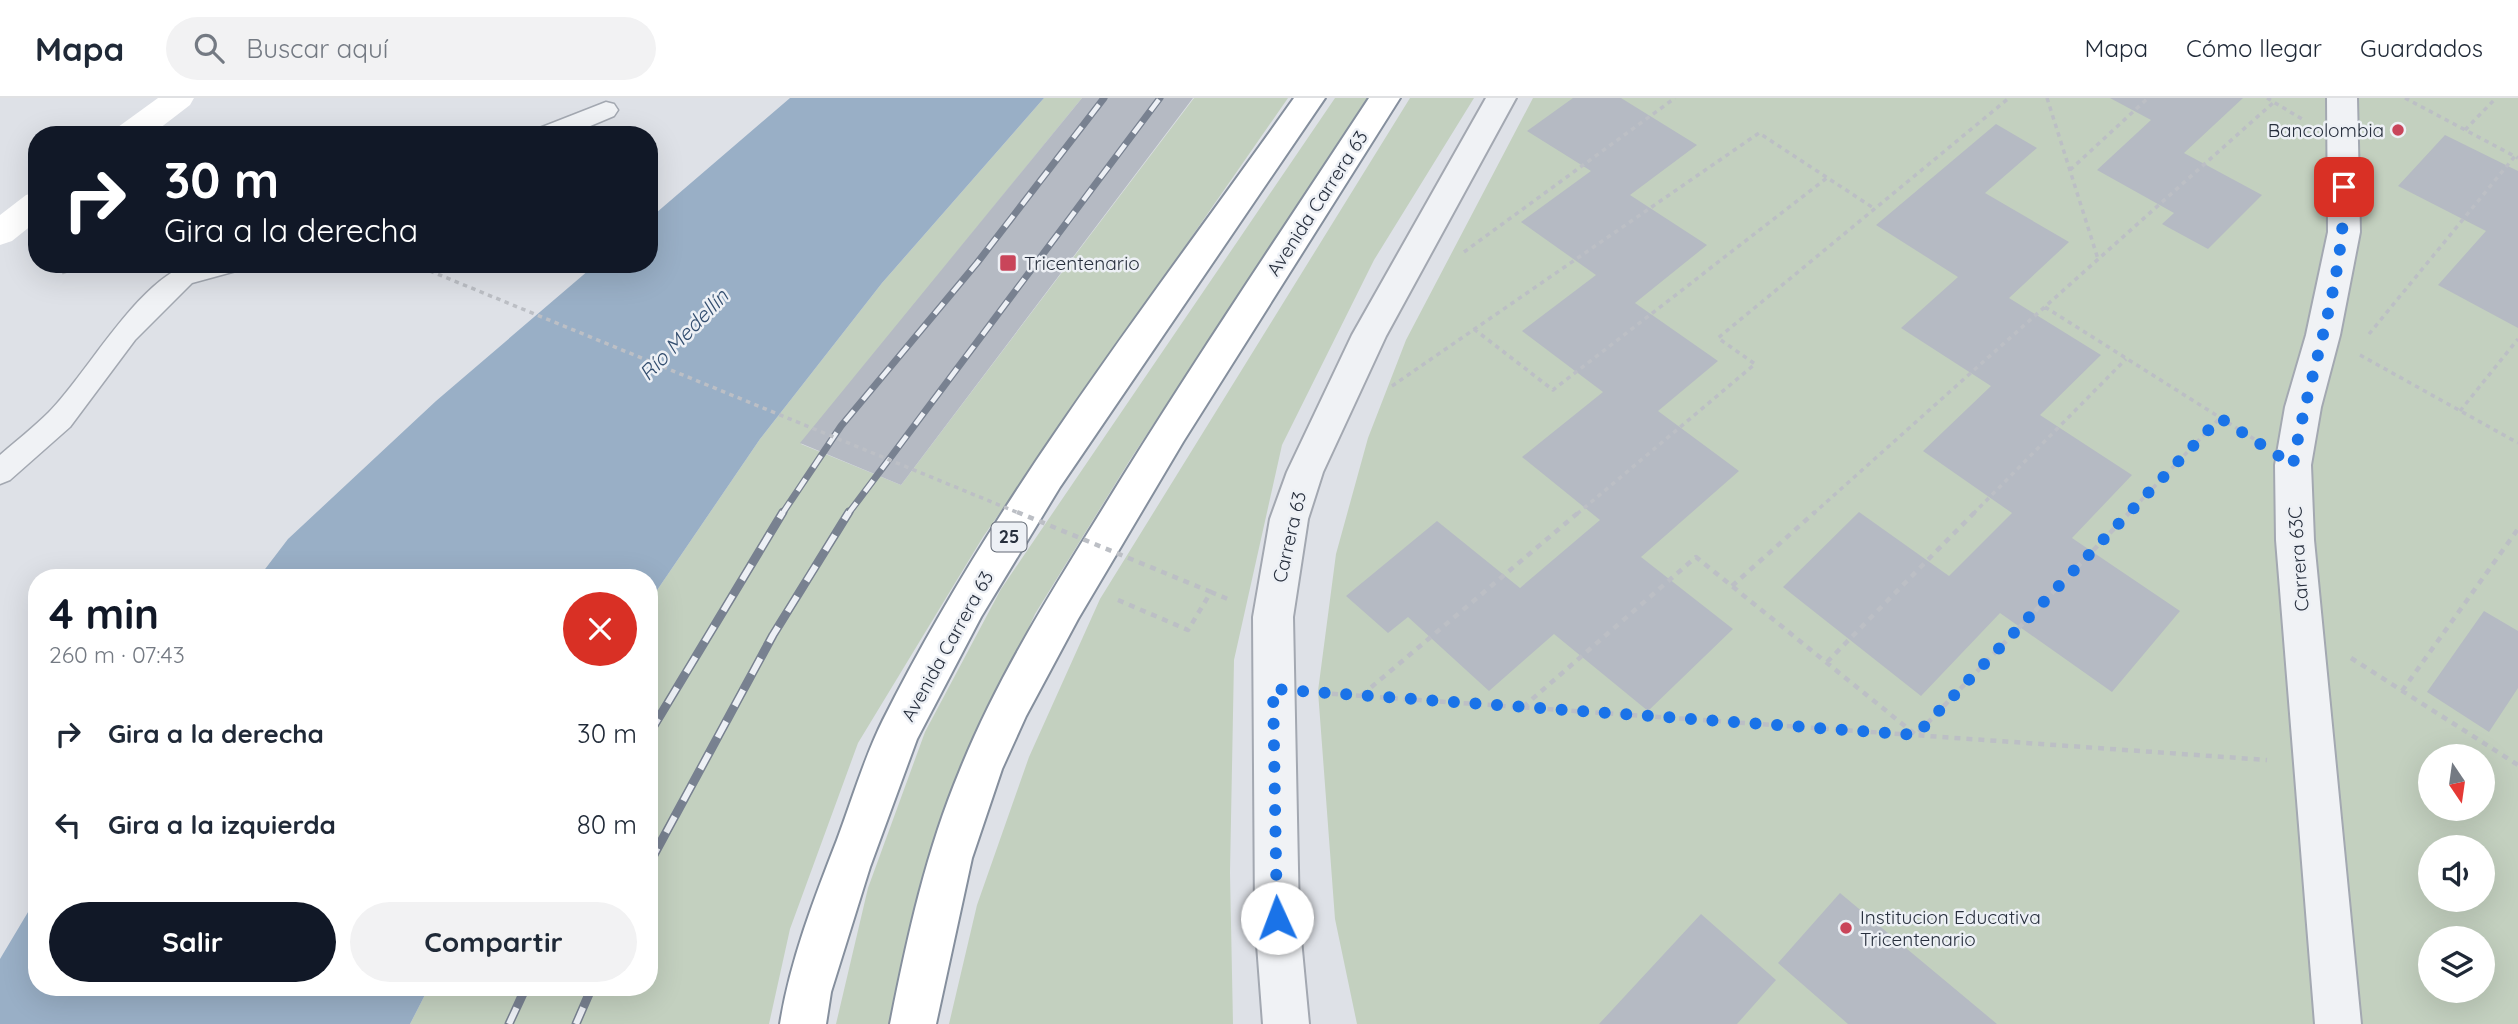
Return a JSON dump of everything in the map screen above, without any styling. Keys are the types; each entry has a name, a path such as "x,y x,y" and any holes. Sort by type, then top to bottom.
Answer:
{"main road":[{"path":"141,126 180,98"},
{"name":"Avenida Carrera 63","path":"803,1024 808,992 848,867 898,733 967,605 1047,476 1310,98"},
{"name":"Avenida Carrera 63","path":"913,1024 937,900 969,801 1018,692 1078,583 1171,429 1385,98"},
{"path":"0,233 28,210"}],"street":[{"name":"Carrera 63","path":"1286,1024 1276,891 1273,617 1278,570 1289,519 1305,472 1369,335 1502,98"},
{"name":"Carrera 63C","path":"2338,1024 2317,763 2295,540 2293,465 2303,407 2339,343 2344,232 2342,98"}],"lane":[{"path":"568,126 606,110"},
{"path":"0,472 60,419 126,333 183,276 194,273"}],"path":[{"path":"1461,254 1675,98"},
{"path":"1361,696 1755,364 1718,338 2009,98"},
{"path":"2047,98 2098,260"},
{"path":"2070,170 2148,98"},
{"path":"2405,98 2517,157 2339,343 2518,443"},
{"path":"2465,130 2496,98"},
{"path":"1732,586 2274,102"},
{"path":"1387,389 1759,133 1875,209"},
{"path":"1474,329 1553,390 1828,177"},
{"path":"434,273 1211,592 1188,630 1078,583"},
{"path":"2045,307 2293,465"},
{"path":"2460,411 2518,339"},
{"path":"1826,662 2126,359"},
{"path":"1916,735 2220,418"},
{"path":"2402,691 2518,528"},
{"path":"1522,707 1696,557 1916,735"},
{"path":"2303,627 2515,763 2518,753"},
{"path":"1273,689 2317,763"}],"green space":[{"path":"1044,98 1082,98 801,444 901,485 1194,98 1288,98 983,537 858,743 790,929 769,1024 410,1024 424,996 658,996 658,589 760,439 882,283"},
{"path":"1335,98 1367,98 1130,460 1035,614 976,743 891,1024 836,1024 868,888 925,732 1001,589"},
{"path":"1410,98 1474,98 1374,260 1282,445 1234,660 1230,873 1233,1024 949,1024 977,905 1029,757 1100,599"},
{"path":"1533,98 2518,98 2518,1024 1357,1024 1335,919 1318,691 1336,554 1368,438 1406,340"}],"water":[{"name":"Río Medellín","path":"790,98 1044,98 882,283 760,439 658,589 658,569 265,569 288,539 436,401 585,273 658,273 658,211"},
{"path":"28,912 28,996 424,996 410,1024 0,1024 0,959"}],"building":[{"name":"Tricentenario","path":"1082,98 1193,98 901,485 800,443"},
{"path":"1573,98 1621,98 1697,145 1630,195 1707,245 1635,303 1718,361 1658,411 1739,471 1641,557 1733,629 1648,711 1554,634 1489,691 1408,617 1388,633 1346,596 1437,521 1520,588 1600,520 1522,457 1603,392 1522,331 1596,275 1521,222 1591,171 1527,131"},
{"path":"2110,98 2243,98 2184,153 2262,195 2208,249 2162,224 2174,213 2097,170 2151,120"},
{"path":"1996,124 2037,148 1985,193 2069,242 2009,298 2101,355 2040,415 2132,475 2072,538 2180,611 2112,692 2000,613 1921,696 1783,587 1859,512 1949,576 2012,513 1923,451 1991,386 1901,328 1958,277 1876,225"},
{"path":"2445,135 2518,171 2518,328 2438,285 2486,231 2398,186"},
{"path":"2484,611 2518,631 2518,688 2489,732 2427,692"},
{"name":"Institucion Educativa Tricentenario","path":"1840,893 1997,1024 1848,1024 1778,963"},
{"path":"1701,914 1776,980 1737,1024 1599,1024"}],"railway":[{"path":"782,514 841,426 977,263 1104,98"},
{"path":"848,514 1160,98"},
{"path":"658,719 783,512"},
{"path":"658,847 773,635 849,512"},
{"path":"509,1024 522,996"},
{"path":"576,1024 588,996"}],"place":[{"name":"Bancolombia","path":"2398,130"},
{"name":"Tricentenario","path":"1008,263"},
{"name":"Institucion Educativa Tricentenario","path":"1846,928"}],"route":[{"path":"1277,918 1273,689 1916,735 2220,418 2293,465 2303,407 2334,287 2344,232 2344,187"}]}
